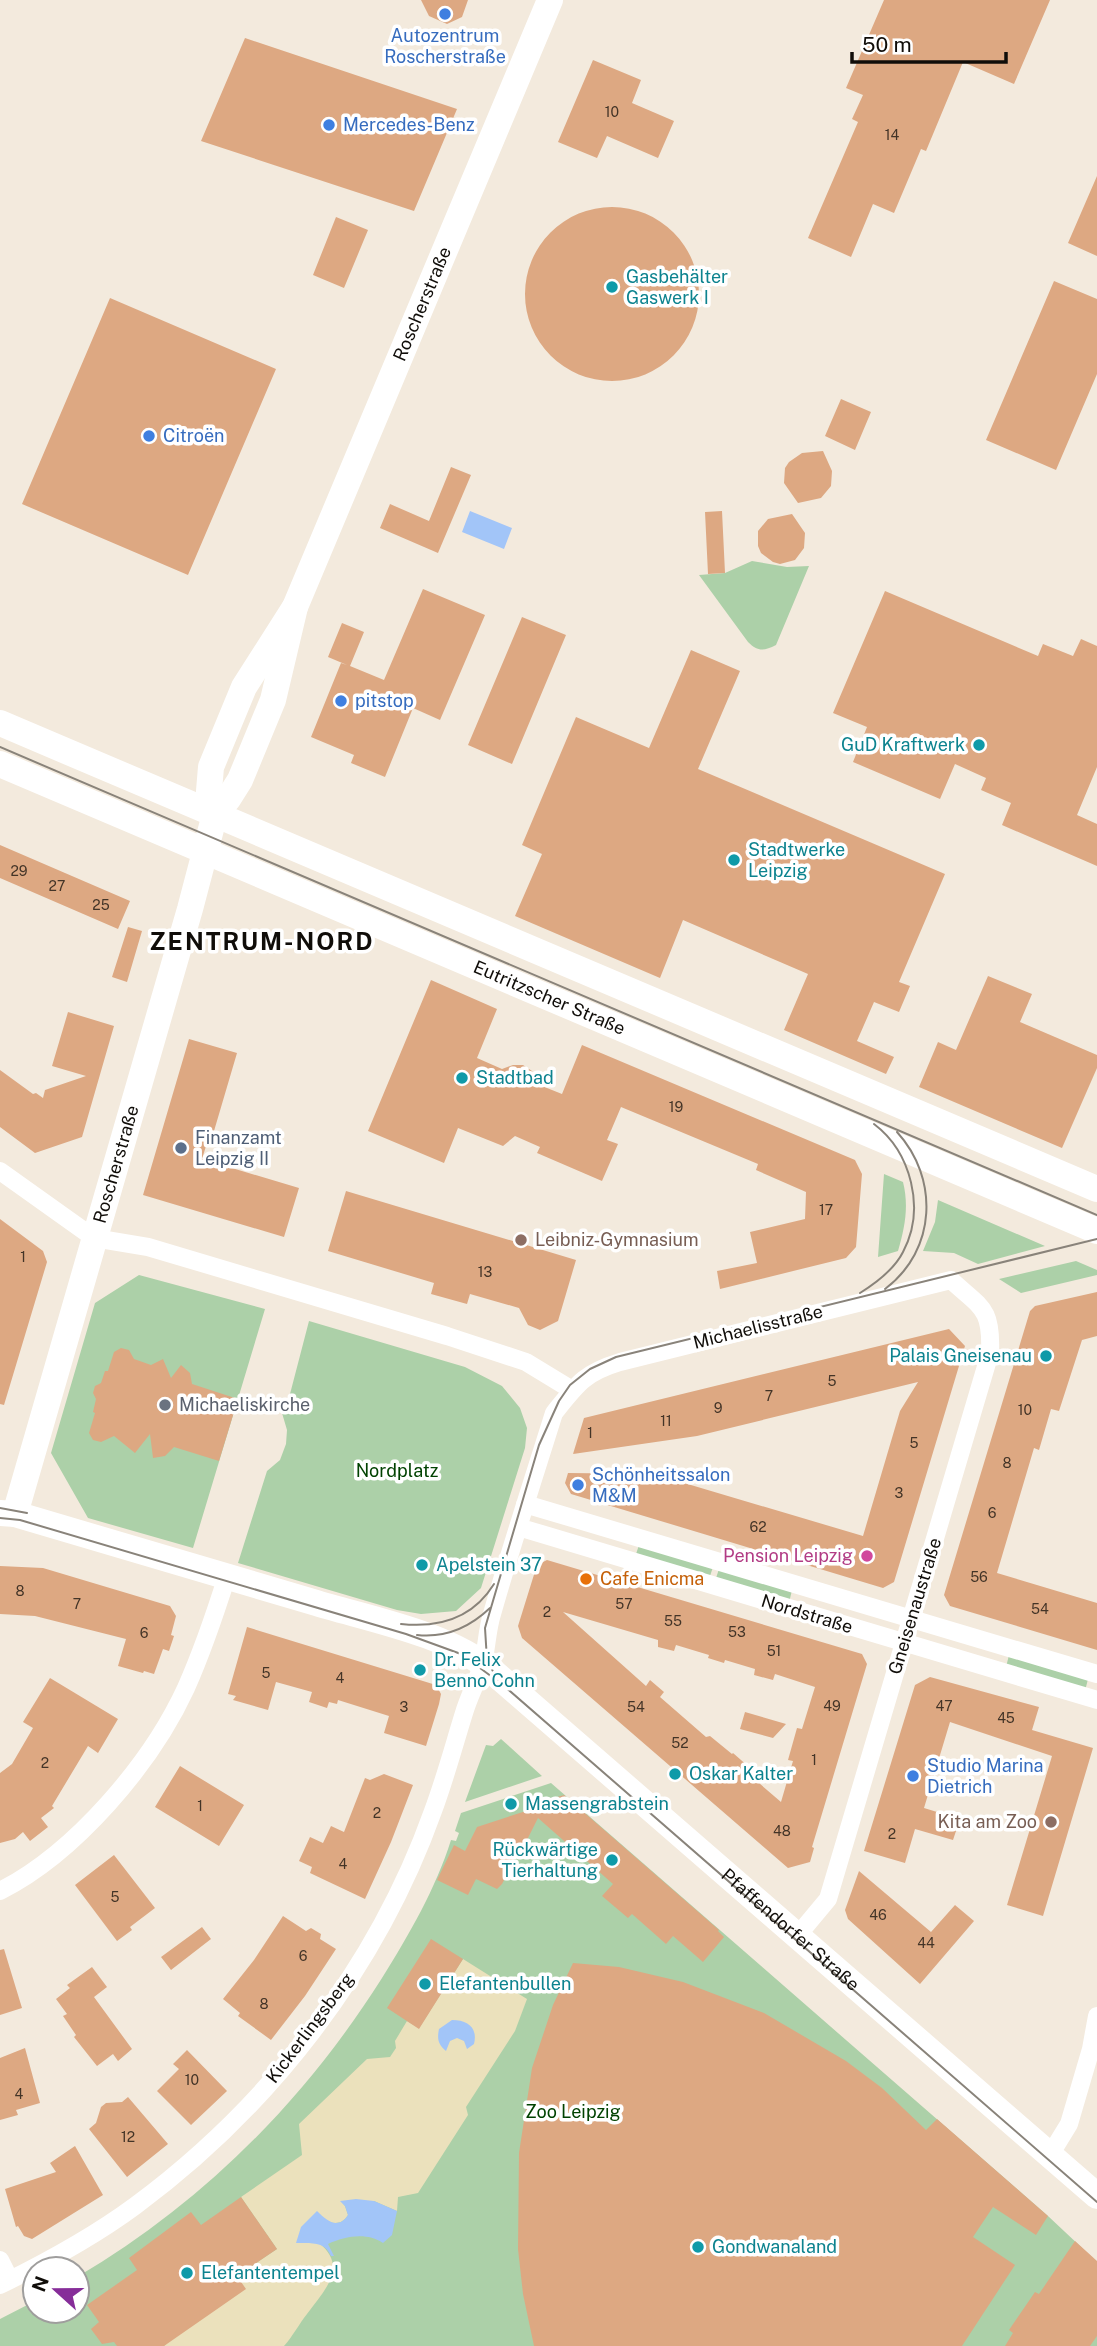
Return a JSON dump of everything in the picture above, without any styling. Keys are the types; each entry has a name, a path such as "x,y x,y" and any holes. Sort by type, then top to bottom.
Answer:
{"main road":[{"name":"Roscherstraße","path":"8,1513 94,1238 205,851 215,814 209,791 211,767 244,687 295,607 550,0"},
{"path":"0,723 1097,1189"},
{"name":"Eutritzscher Straße","path":"0,764 1097,1231"},
{"path":"8,1513 448,1644 483,1663"},
{"name":"Pfaffendorfer Straße","path":"483,1663 1097,2196"}],"street":[{"path":"0,1171 94,1238 142,1246 295,1289 526,1362 572,1390 554,1413 491,1618 483,1663"},
{"name":"Michaelisstraße","path":"572,1390 594,1371 620,1362 951,1280"},
{"name":"Gneisenaustraße","path":"798,1935 828,1899 990,1353 991,1333 985,1311 951,1280"},
{"name":"Nordstraße","path":"525,1504 1097,1674"},
{"name":"Nordstraße","path":"518,1527 1097,1700"},
{"path":"0,1891 23,1880 89,1825 130,1778 186,1689 211,1625 226,1576"},
{"name":"Kickerlingsberg","path":"5,2283 77,2244 135,2207 232,2124 290,2060 346,1985 384,1920 433,1811 465,1709 483,1663"},
{"path":"1050,2155 1069,2124 1091,2049 1096,2021"},
{"path":"0,2260 5,2283"}],"green space":[{"path":"752,561 787,567 809,566 776,645 765,649 755,648 748,642 699,575 725,573"},
{"path":"884,1174 903,1182 905,1217 898,1251 878,1257"},
{"path":"938,1200 1045,1246 978,1264 954,1253 923,1251 935,1222"},
{"path":"1076,1261 1097,1270 1097,1275 1021,1293 999,1279"},
{"path":"139,1275 265,1309 193,1548 88,1518 51,1453 95,1303"},
{"name":"Nordplatz","path":"309,1321 465,1367 502,1386 520,1408 527,1428 525,1448 481,1588 456,1611 421,1614 397,1610 238,1563 267,1471 280,1460 286,1444 287,1430 282,1413 290,1394"},
{"path":"639,1545 713,1567 709,1579 635,1557"},
{"path":"719,1569 792,1590 789,1603 715,1581"},
{"path":"1009,1655 1088,1679 1085,1691 1006,1667"},
{"path":"501,1739 542,1776 465,1802 486,1745 493,1746"},
{"name":"Zoo Leipzig","path":"551,1783 1048,2216 1097,2262 1097,2346 0,2346 0,2319 21,2308 21,2325 91,2325 91,2268 167,2216 209,2182 285,2107 352,2023 392,1962 430,1893 451,1840 456,1841 459,1833 455,1831 461,1813"}],"sand":[{"path":"463,1959 527,1999 515,2031 466,2107 468,2115 418,2193 398,2197 397,2211 374,2201 341,2201 348,2215 340,2222 328,2222 319,2243 332,2261 331,2279 284,2346 164,2346 237,2276 277,2249 241,2197 302,2155 299,2124 367,2059 390,2057 396,2048 395,2041 407,2021 419,2028"}],"water":[{"path":"470,511 512,528 504,549 462,532"},
{"path":"452,2020 467,2023 473,2029 474,2044 467,2049 464,2041 457,2038 450,2041 446,2051 440,2044 439,2029"},
{"path":"340,2201 374,2201 397,2211 392,2235 383,2243 363,2236 342,2239 328,2244 334,2256 331,2256 321,2245 296,2243 301,2227 317,2211 329,2221 340,2222 348,2215"}],"building":[{"name":"Autozentrum Roscherstraße","path":"421,0 468,0 462,17 447,24 429,16"},
{"path":"884,0 1050,0 1014,84 963,62 926,151 921,149 894,213 873,204 851,257 808,238 858,122 852,119 863,95 846,88"},
{"name":"Mercedes-Benz","path":"245,38 457,109 414,211 201,141"},
{"path":"593,60 641,80 632,103 674,121 658,158 607,136 597,158 558,142"},
{"path":"1097,176 1097,256 1068,243"},
{"name":"Gasbehälter Gaswerk I","path":"612,207 645,213 674,232 693,261 699,294 693,327 674,356 645,375 612,381 579,375 550,356 531,327 525,294 531,261 550,232 579,213"},
{"path":"336,217 368,230 344,288 313,275"},
{"path":"1054,281 1097,299 1097,374 1056,470 986,440"},
{"name":"Citroën","path":"110,298 276,369 188,575 22,504"},
{"path":"841,399 871,412 855,450 825,436"},
{"path":"823,451 832,471 831,486 821,498 798,503 784,483 785,468 802,453"},
{"path":"451,467 471,475 438,553 380,528 390,504 429,521"},
{"path":"722,511 725,573 708,574 705,512"},
{"path":"792,514 805,533 804,548 795,560 780,564 773,562 761,553 758,531 768,519"},
{"path":"423,589 485,615 440,720 413,708 385,777 351,763 354,755 311,737 341,663 347,665 328,657 342,623 364,632 350,666 384,680"},
{"name":"GuD Kraftwerk","path":"885,591 1038,656 1043,644 1073,656 1081,639 1097,646 1097,767 1077,815 1097,824 1097,866 1002,825 1011,803 981,790 986,778 955,764 940,799 853,762 867,727 833,713"},
{"path":"522,617 566,635 512,764 468,745"},
{"name":"Stadtwerke Leipzig","path":"691,650 740,671 698,769 945,874 899,982 910,986 899,1012 874,1002 857,1041 894,1057 886,1074 784,1030 808,974 683,920 660,978 515,916 542,854 522,845 576,717 649,748"},
{"path":"0,845 130,901 118,929 0,878"},
{"path":"128,927 142,931 127,982 112,977"},
{"path":"988,976 1032,994 1020,1022 1097,1055 1097,1068 1062,1148 919,1087 938,1042 956,1050"},
{"name":"Stadtbad","path":"431,980 497,1009 477,1058 502,1069 523,1065 532,1071 537,1084 562,1094 582,1045 855,1160 862,1174 856,1247 846,1258 720,1289 717,1271 757,1263 750,1232 805,1219 806,1192 756,1170 758,1164 621,1107 607,1140 618,1144 602,1181 537,1153 540,1147 515,1136 503,1146 458,1128 444,1163 368,1131"},
{"path":"68,1012 114,1026 82,1137 35,1153 0,1127 0,1070 33,1094 43,1098 45,1090 86,1076 52,1066"},
{"name":"Finanzamt Leipzig II","path":"189,1039 237,1053 214,1131 211,1130 202,1159 299,1188 284,1237 143,1195"},
{"path":"346,1191 576,1260 558,1321 540,1330 528,1325 519,1308 470,1294 467,1304 431,1294 434,1283 328,1251"},
{"path":"0,1219 43,1251 47,1262 4,1405 0,1404"},
{"path":"1097,1292 1097,1336 1082,1340 1059,1411 1051,1409 1039,1450 1034,1448 997,1573 1097,1603 1097,1650 950,1606 944,1595 1030,1311 1035,1306"},
{"path":"949,1329 965,1346 894,1582 883,1588 571,1494 565,1483 568,1473 654,1474 863,1536 900,1411 918,1382 697,1436 573,1454 584,1418"},
{"name":"Michaeliskirche","path":"121,1348 129,1350 134,1359 151,1365 163,1359 171,1378 181,1365 190,1373 192,1384 238,1399 219,1461 174,1447 165,1456 153,1458 150,1434 135,1453 114,1436 101,1442 93,1440 89,1433 95,1413 95,1386 101,1383 105,1371 108,1371 114,1352"},
{"path":"547,1560 862,1654 867,1664 812,1847 814,1848 810,1862 788,1868 522,1638 518,1626 537,1565","holes":["563,1612 658,1640 658,1647 674,1651 676,1645 709,1655 708,1658 724,1663 725,1660 755,1669 754,1675 773,1680 775,1674 815,1687 802,1729 797,1728 788,1760 793,1761 781,1802 745,1771 749,1767 733,1753 710,1736 706,1737 660,1697 664,1692 650,1680 646,1686"]},
{"path":"0,1566 43,1568 170,1606 176,1616 169,1651 163,1649 154,1674 143,1673 118,1666 126,1639 35,1616 0,1614"},
{"path":"247,1627 436,1685 441,1694 426,1746 384,1733 389,1716 338,1700 337,1704 329,1702 327,1708 309,1702 312,1692 276,1682 268,1710 233,1700 236,1696 228,1694"},
{"path":"930,1677 1039,1707 1032,1730 1093,1748 1043,1916 1007,1905 1052,1756 950,1722 924,1808 960,1819 953,1840 915,1829 905,1863 864,1851 915,1685"},
{"path":"50,1678 118,1719 98,1753 88,1746 52,1806 54,1808 41,1818 48,1827 30,1841 23,1832 15,1839 0,1843 0,1773 12,1764 33,1728 23,1722"},
{"path":"745,1712 786,1724 773,1738 740,1729"},
{"path":"180,1766 244,1805 219,1846 155,1807"},
{"path":"384,1774 413,1785 365,1899 310,1873 312,1867 299,1861 310,1837 323,1843 331,1826 344,1832 365,1778 370,1780"},
{"path":"564,1795 719,1930 724,1937 703,1962 673,1936 666,1944 632,1914 628,1918 602,1896 613,1884 538,1818 497,1889 476,1879 468,1895 437,1880 454,1845 465,1851 477,1827 529,1810 525,1807"},
{"path":"114,1855 155,1908 117,1941 75,1885"},
{"path":"859,1871 931,1932 955,1905 974,1921 920,1984 848,1919 845,1910"},
{"path":"283,1916 306,1931 311,1928 321,1934 320,1939 336,1949 271,2040 238,2016 240,2013 223,1999 254,1960"},
{"path":"202,1927 211,1939 171,1970 161,1957"},
{"name":"Elefantenbullen","path":"431,1939 463,1959 419,2029 387,2008"},
{"path":"4,1949 22,2008 0,2015 0,1950"},
{"path":"573,1963 619,1967 683,1982 764,2013 846,2061 882,2088 926,2130 937,2119 1048,2216 1036,2235 993,2207 973,2237 1015,2265 962,2346 534,2346 523,2294 518,2249 519,2153 532,2068 553,2005"},
{"path":"92,1967 107,1987 94,1997 132,2049 118,2061 113,2054 97,2066 74,2037 76,2035 63,2016 67,2014 56,1999 70,1988 67,1985"},
{"path":"25,2048 40,2103 16,2110 18,2115 0,2120 0,2058"},
{"path":"187,2050 227,2091 191,2125 157,2091 179,2069 173,2064"},
{"path":"128,2097 168,2144 127,2177 89,2129 96,2123 101,2107 106,2103 122,2102"},
{"path":"75,2146 103,2195 32,2239 24,2236 18,2226 16,2227 5,2189 56,2172 50,2163"},
{"name":"Elefantentempel","path":"241,2197 277,2249 237,2276 246,2289 164,2346 117,2346 114,2342 102,2344 91,2329 99,2322 91,2311 91,2302 137,2270 129,2258 191,2212 201,2225"},
{"path":"1075,2241 1097,2261 1097,2336 1090,2346 1005,2346 1013,2333 1009,2330 1035,2292 1039,2294"}],"tram line":[{"path":"0,747 1097,1215"},
{"path":"860,1293 895,1265 910,1235 913,1218 914,1200 906,1165 887,1136 874,1124"},
{"path":"885,1289 902,1273 915,1254 923,1234 926,1213 920,1170 911,1150 897,1132"},
{"path":"496,1677 487,1660 485,1628 539,1445 559,1401 570,1385 590,1369 616,1357 1097,1239"},
{"path":"0,1508 27,1513"},
{"path":"0,1518 20,1520 406,1634 461,1654 503,1685 1097,2202"},
{"path":"401,1624 429,1624 454,1618 476,1605 494,1584"},
{"path":"417,1635 437,1635 456,1630 474,1621 490,1608"}],"place":[{"name":"Autozentrum Roscherstraße","path":"445,14"},
{"name":"Mercedes-Benz","path":"329,125"},
{"name":"Gasbehälter Gaswerk I","path":"612,287"},
{"name":"Citroën","path":"149,436"},
{"name":"pitstop","path":"341,701"},
{"name":"GuD Kraftwerk","path":"979,745"},
{"name":"Stadtwerke Leipzig","path":"734,860"},
{"name":"Stadtbad","path":"462,1078"},
{"name":"Finanzamt Leipzig II","path":"181,1148"},
{"name":"Leibniz-Gymnasium","path":"521,1240"},
{"name":"Palais Gneisenau","path":"1046,1356"},
{"name":"Michaeliskirche","path":"165,1405"},
{"name":"Schönheitssalon M&M","path":"578,1485"},
{"name":"Pension Leipzig","path":"867,1556"},
{"name":"Apelstein 37","path":"422,1565"},
{"name":"Cafe Enicma","path":"586,1579"},
{"name":"Dr. Felix Benno Cohn","path":"420,1670"},
{"name":"Oskar Kalter","path":"675,1774"},
{"name":"Studio Marina Dietrich","path":"913,1776"},
{"name":"Massengrabstein","path":"511,1804"},
{"name":"Kita am Zoo","path":"1051,1822"},
{"name":"Rückwärtige Tierhaltung","path":"612,1860"},
{"name":"Elefantenbullen","path":"425,1984"},
{"name":"Gondwanaland","path":"698,2247"},
{"name":"Elefantentempel","path":"187,2273"}],"district":[{"name":"ZENTRUM-NORD","path":"262,942"}]}
